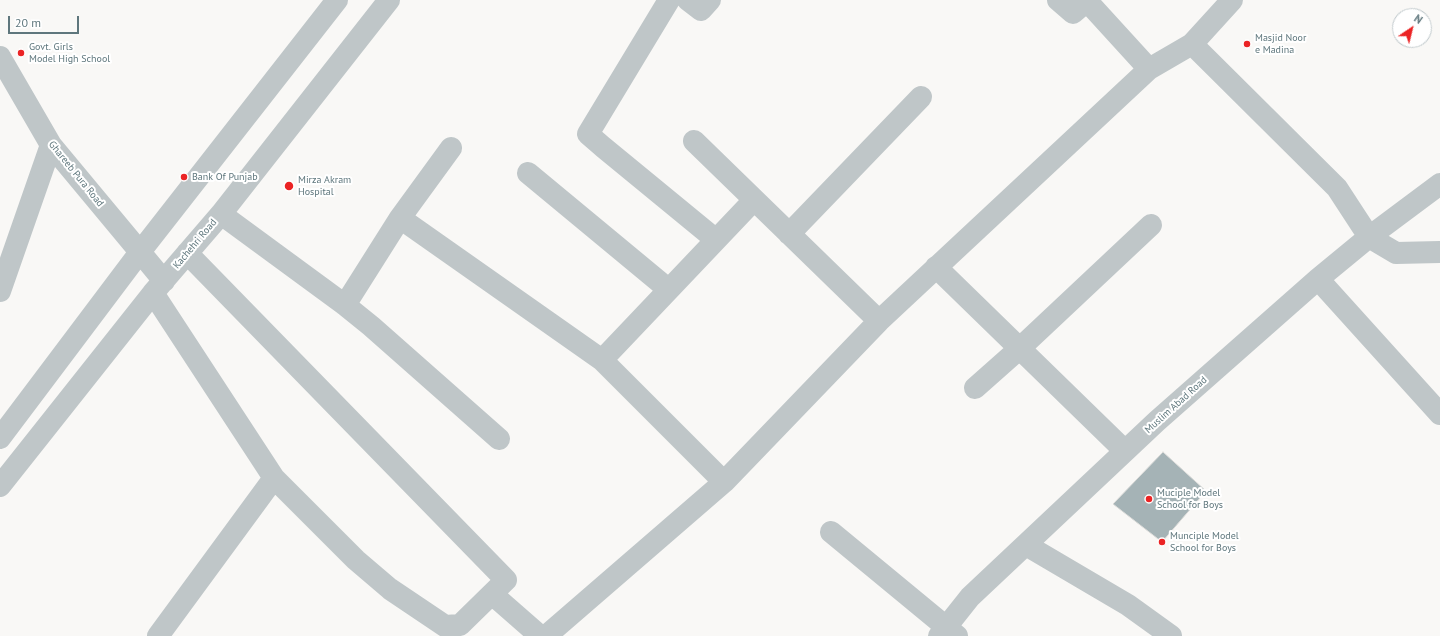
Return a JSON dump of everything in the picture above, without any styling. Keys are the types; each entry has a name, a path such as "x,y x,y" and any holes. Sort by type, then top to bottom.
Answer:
{"street":[{"path":"0,438 140,252 337,0"},
{"name":"Kachehri Road","path":"0,486 158,287 221,214 389,0"},
{"path":"669,0 588,134 716,239"},
{"path":"688,0 701,10 710,0"},
{"path":"1058,0 1073,13 1087,1 1149,69"},
{"path":"546,636 724,482 879,321 1149,69 1192,44 1222,4"},
{"path":"1192,44 1338,188 1369,237 1396,253 1440,252"},
{"name":"Ghareeb Pura Road","path":"0,57 50,145 140,252 158,287 274,478 356,560 441,631"},
{"path":"789,234 921,97"},
{"path":"694,141 879,321"},
{"path":"0,291 50,145"},
{"path":"345,305 400,218 450,148"},
{"path":"528,173 668,289"},
{"name":"Muslim Abad Road","path":"947,633 970,597 1157,421 1318,279 1369,237 1440,184"},
{"path":"602,360 754,200"},
{"path":"221,214 345,305 371,326 499,439"},
{"path":"400,218 602,360 724,482"},
{"path":"975,388 1019,349 1151,225"},
{"path":"187,254 506,580 460,625 441,631"},
{"path":"936,267 1125,451"},
{"path":"1318,279 1440,414"},
{"path":"158,636 274,478"},
{"path":"831,532 947,633"},
{"path":"1026,545 1128,605 1171,636"},
{"path":"492,594 540,636"}],"building":[{"path":"1163,452 1206,491 1162,542 1113,504"}],"place":[{"name":"Masjid Noor e Madina","path":"1247,44"},
{"name":"Govt. Girls Model High School","path":"21,53"},
{"name":"Bank Of Punjab","path":"184,177"},
{"name":"Mirza Akram Hospital","path":"289,186"},
{"name":"Muciple Model School for Boys","path":"1149,499"},
{"name":"Munciple Model School for Boys","path":"1162,542"}]}
